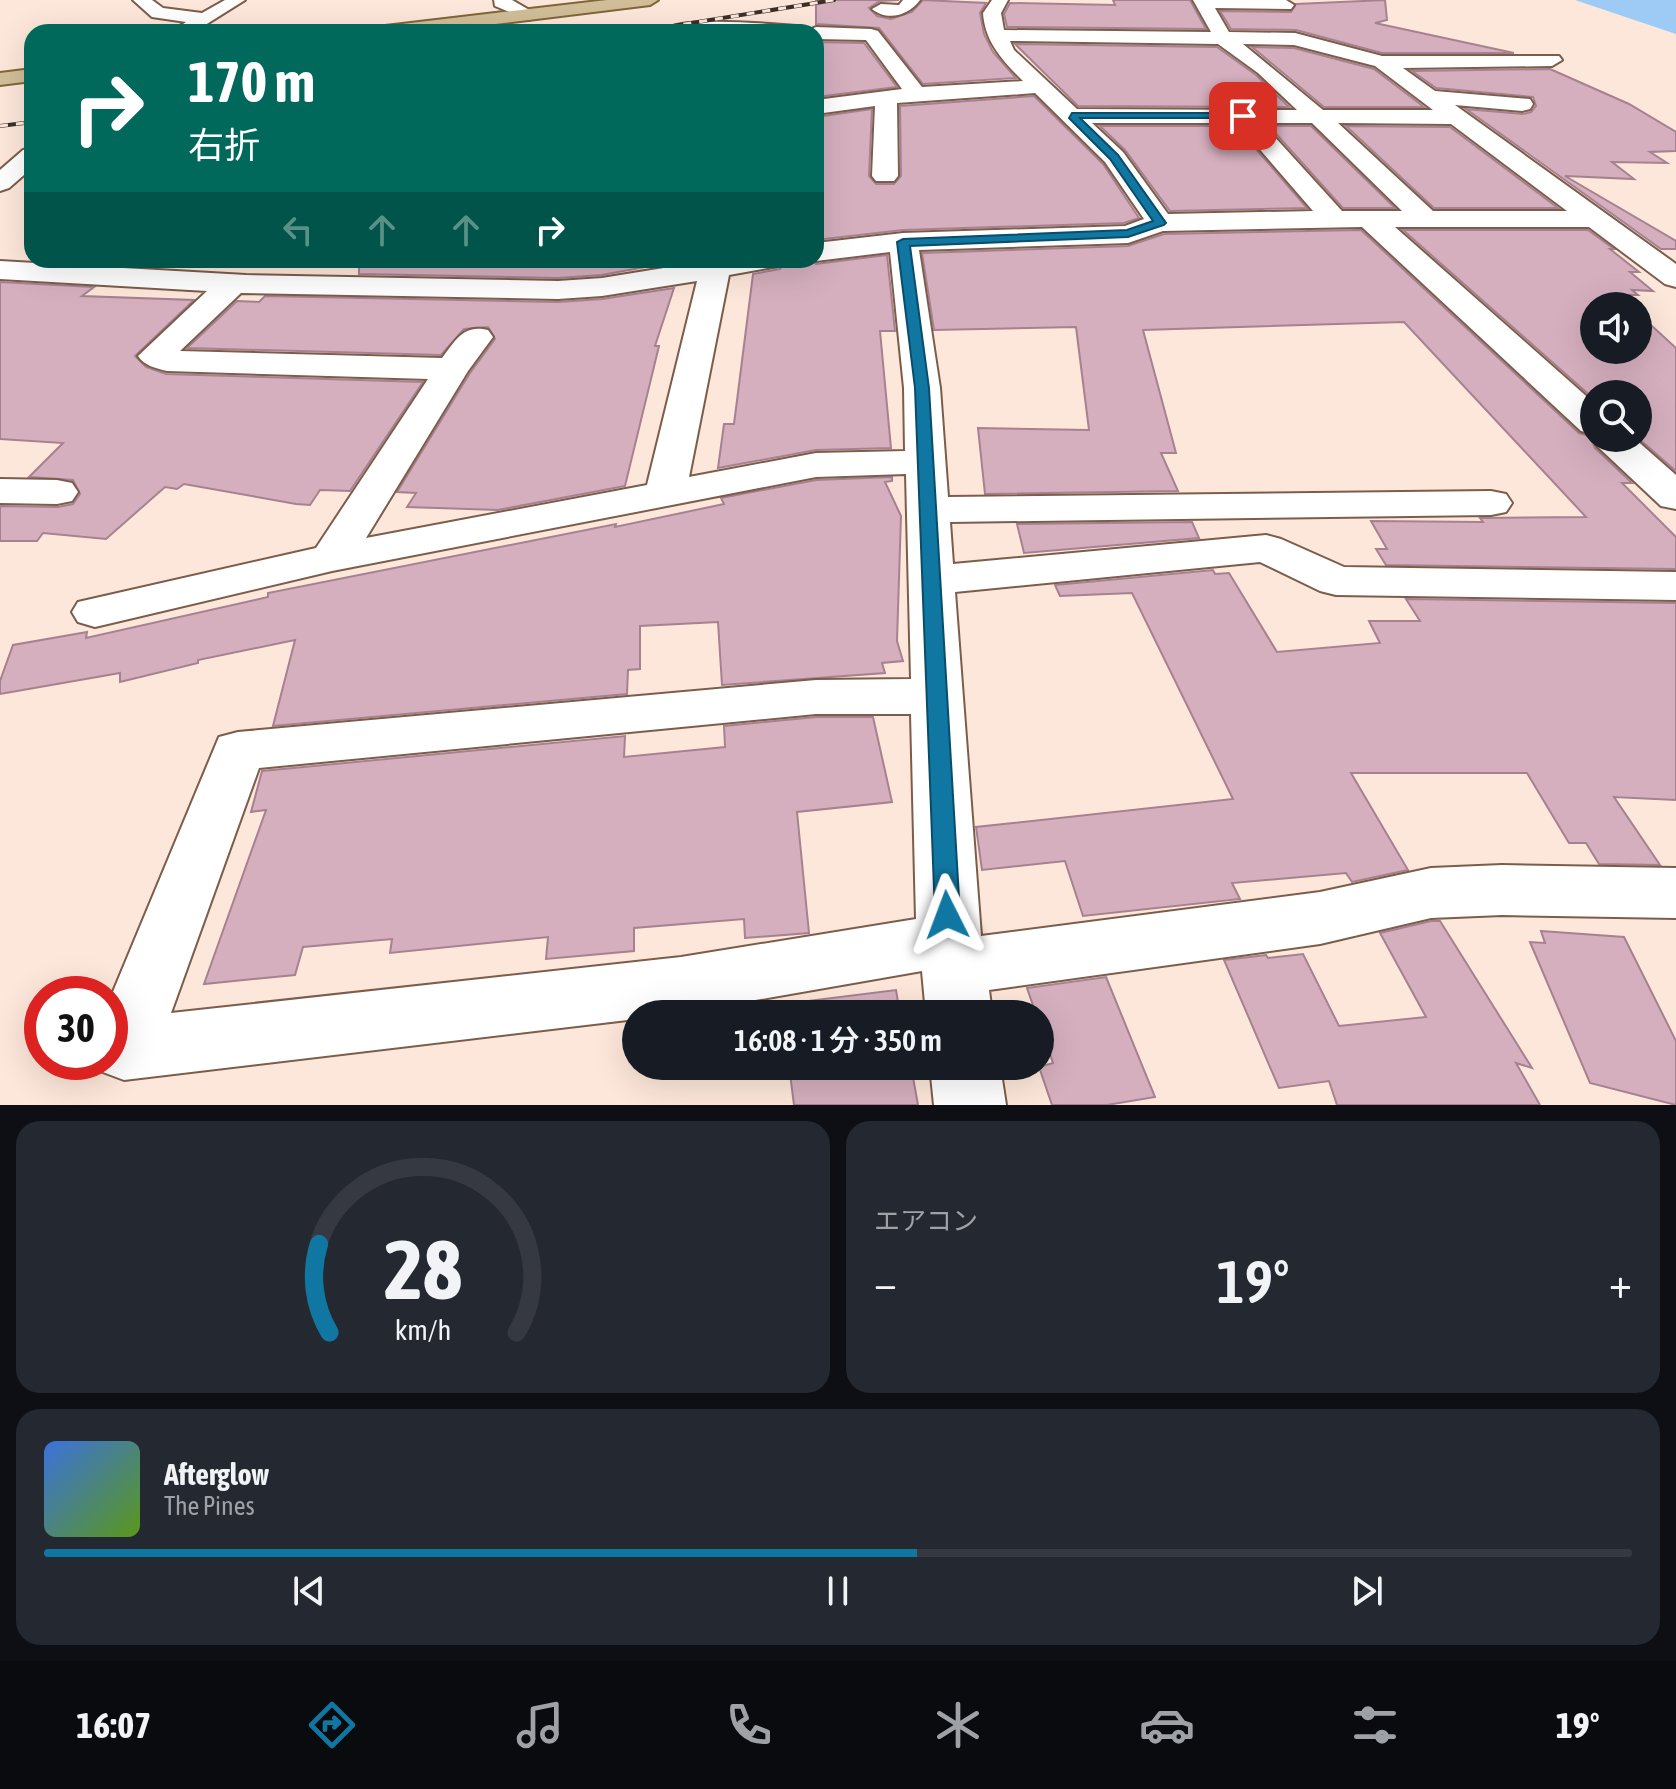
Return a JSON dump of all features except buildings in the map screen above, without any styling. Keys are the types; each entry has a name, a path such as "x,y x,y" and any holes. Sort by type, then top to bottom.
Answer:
{"main road":[{"path":"453,24 659,4"},
{"path":"0,79 24,76"}],"street":[{"path":"141,0 158,13 205,19"},
{"path":"195,24 237,0"},
{"path":"504,0 501,2 529,15"},
{"path":"881,9 904,10 912,0"},
{"path":"994,1 992,13 996,35 1006,53 1114,157 1160,223"},
{"path":"1295,39 1298,24 1294,10 1281,2 1305,1"},
{"path":"1202,2 1285,5"},
{"path":"1202,2 1224,39 1265,69 1427,220"},
{"path":"659,4 702,24"},
{"path":"824,33 871,35 911,86"},
{"path":"996,35 1295,39 1388,65 1676,278"},
{"path":"824,53 883,49"},
{"path":"1323,69 1552,60"},
{"path":"1265,69 1294,69"},
{"path":"831,84 1042,86"},
{"path":"824,106 886,99 911,86"},
{"path":"1433,97 1522,104"},
{"path":"885,176 886,99"},
{"path":"1072,116 1460,117"},
{"path":"1243,116 1334,219"},
{"path":"0,183 24,162"},
{"path":"0,191 24,189"},
{"path":"824,250 882,237 1128,234 1160,223 1334,219 1598,219"},
{"path":"1370,220 1580,410"},
{"path":"882,237 922,388 954,974"},
{"path":"0,270 156,268 234,283 558,290 602,287 721,268"},
{"path":"336,286 360,268"},
{"path":"504,290 519,268"},
{"path":"665,494 715,269"},
{"path":"234,283 155,356 167,361 452,369"},
{"path":"332,558 452,369 476,337"},
{"path":"1626,452 1676,497"},
{"path":"95,612 332,558 816,465 925,462"},
{"path":"0,491 57,492"},
{"path":"928,510 1491,503"},
{"path":"932,580 1266,548 1336,581 1676,586"},
{"path":"937,696 816,697 238,751 124,1049 681,985 954,974 1320,918 1431,893 1502,890 1676,893"},
{"path":"967,1080 970,1105"}],"water":[{"path":"1575,0 1676,0 1676,34"}],"railway":[{"path":"686,24 834,0"},
{"path":"0,126 24,123"}],"route":[{"path":"947,915 922,388 903,242 1128,234 1160,223 1114,157 1072,116 1243,116"}]}
